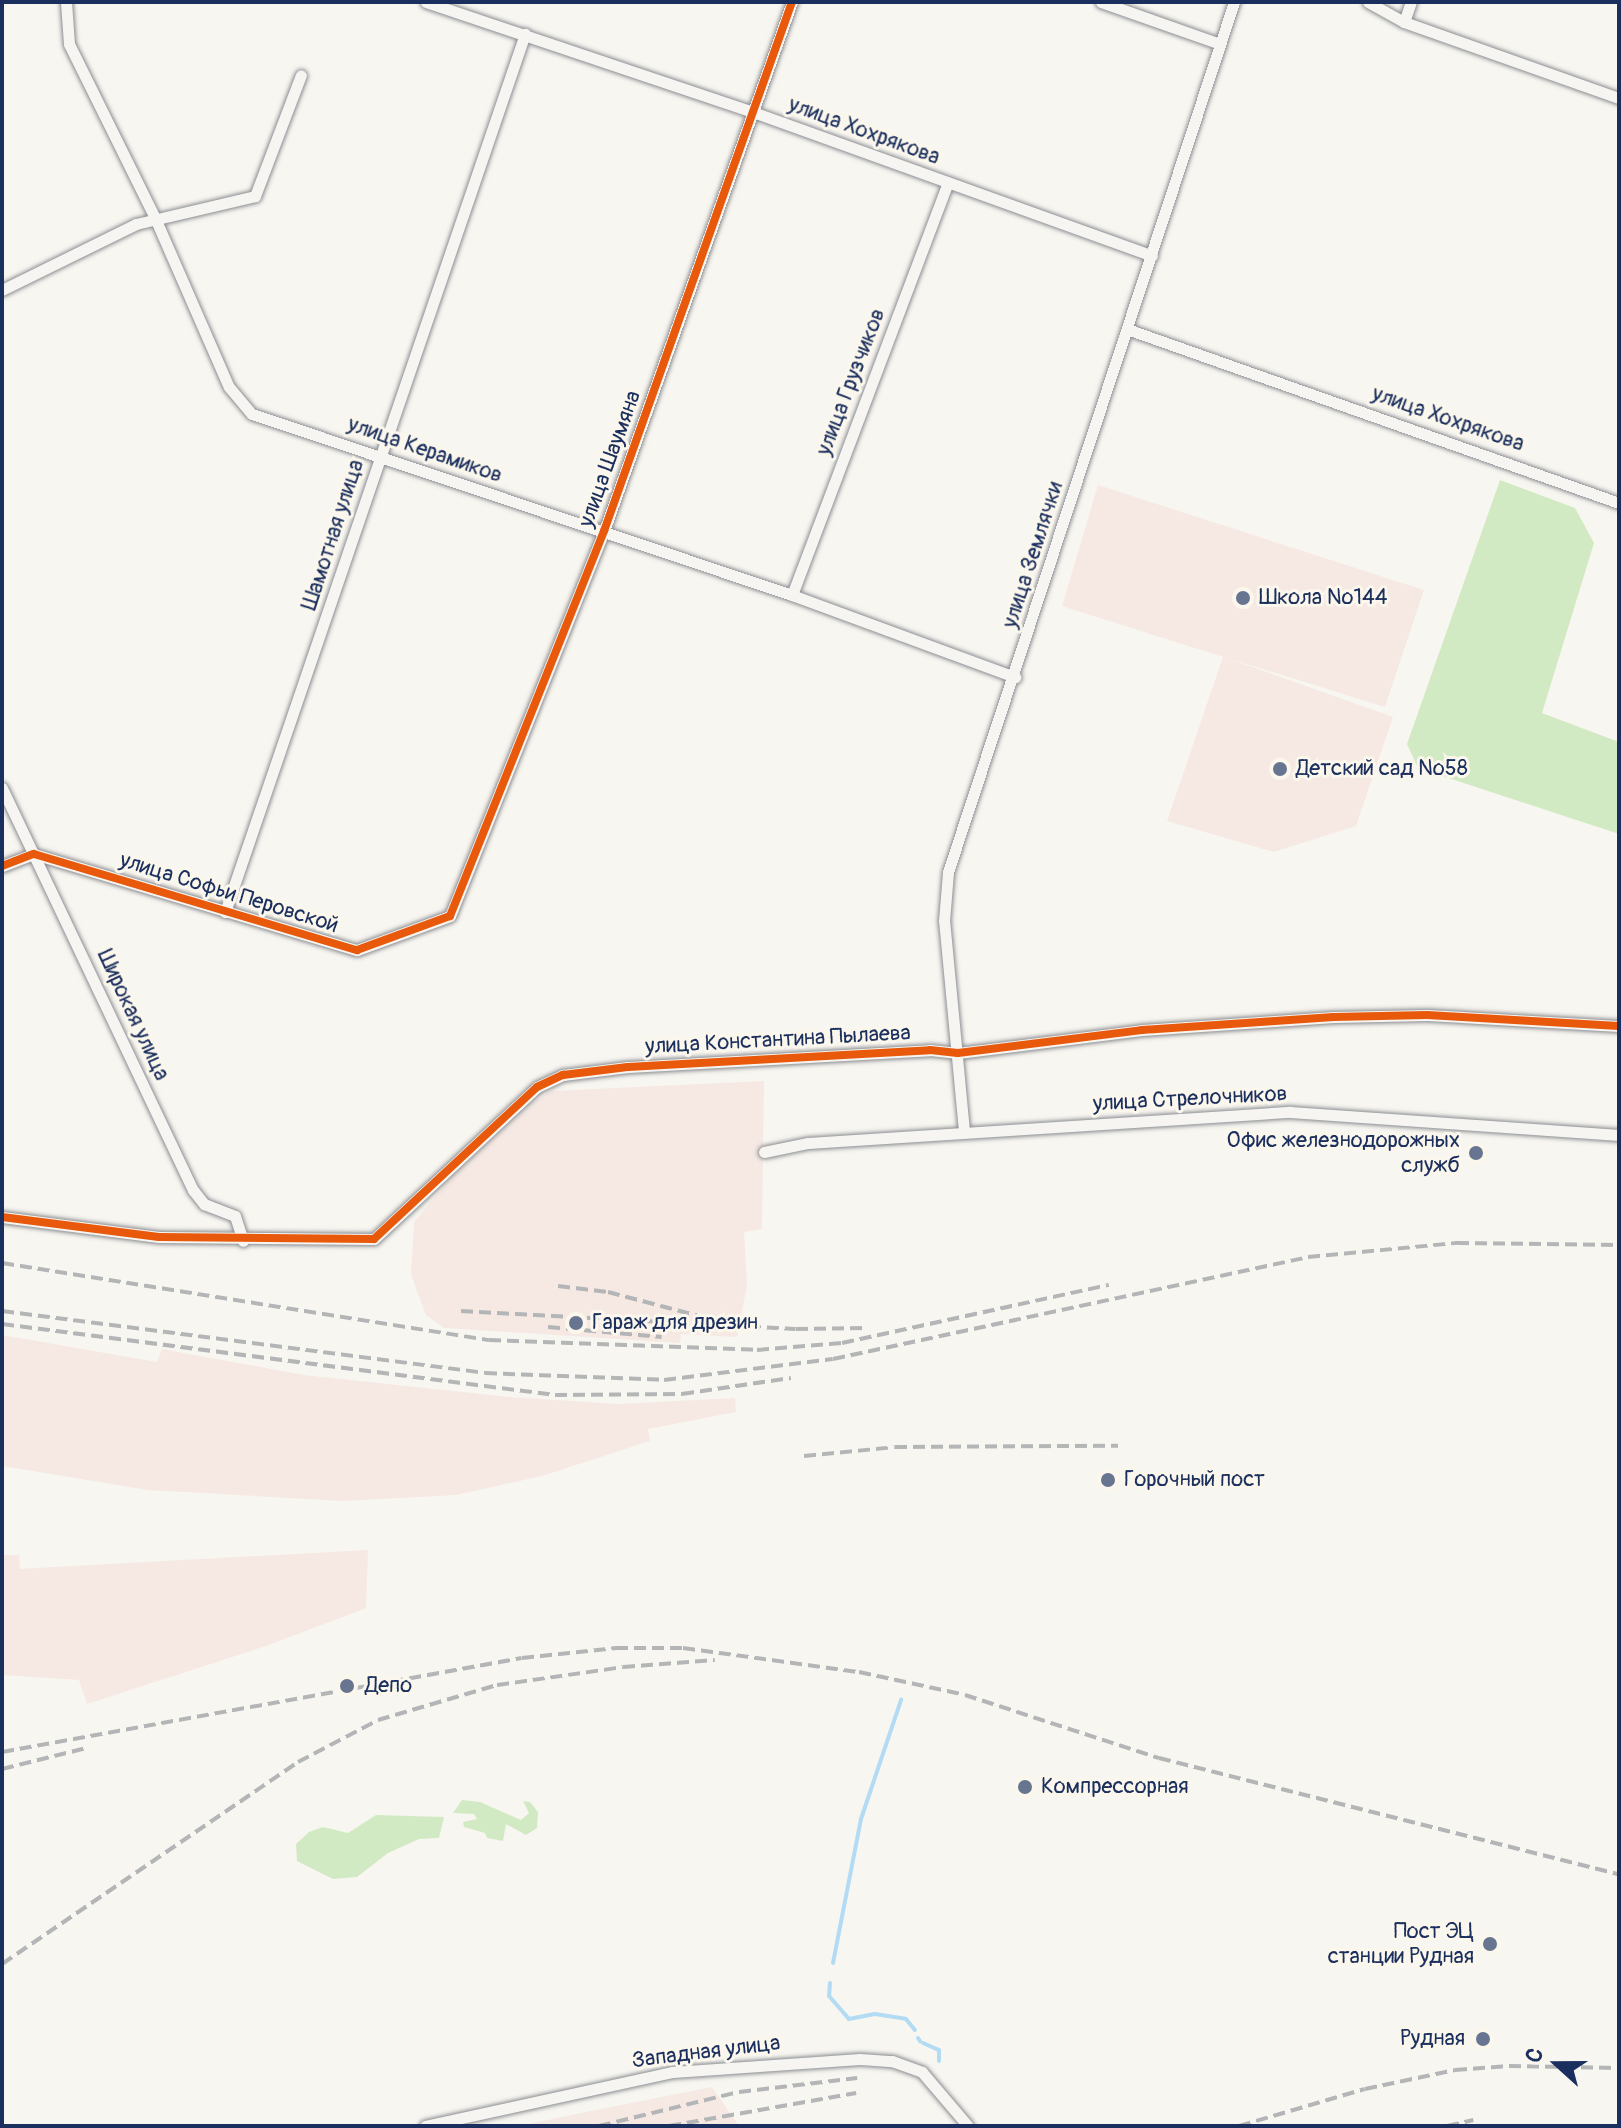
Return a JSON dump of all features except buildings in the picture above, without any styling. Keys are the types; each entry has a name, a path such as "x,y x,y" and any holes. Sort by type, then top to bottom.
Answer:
{"street":[{"name":"улица Керамиков","path":"66,2 69,44 155,218 229,387 252,414 792,595 1015,677"},
{"name":"улица Хохрякова","path":"426,2 753,112 1152,256"},
{"name":"улица Шаумяна","path":"446,920 460,903 604,531 792,2"},
{"path":"1101,2 1220,44"},
{"name":"улица Землячки","path":"964,1131 945,887 1234,2"},
{"path":"1368,2 1404,22 1619,98"},
{"path":"1404,22 1411,2"},
{"name":"Шамотная улица","path":"225,912 525,34"},
{"path":"2,290 155,218 255,196 301,75"},
{"name":"улица Грузчиков","path":"792,595 948,183"},
{"name":"улица Хохрякова","path":"1127,329 1619,503"},
{"name":"Широкая улица","path":"2,788 193,1190 204,1204 235,1216 243,1241"},
{"path":"2,866 34,854"},
{"name":"улица Софьи Перовской","path":"34,854 225,912 365,950 446,920"},
{"name":"улица Константина Пылаева","path":"2,1217 127,1235 243,1241 374,1239 518,1102 563,1075 727,1060 930,1050 958,1053 1142,1030 1334,1017 1427,1015 1619,1026"},
{"name":"улица Стрелочников","path":"764,1152 799,1144 964,1131 1290,1112 1619,1135"},
{"name":"Западная улица","path":"425,2126 673,2072 860,2059 892,2061 922,2072 968,2126"}],"shaded area":[{"path":"1098,485 1424,590 1385,707 1227,658 1393,717 1356,826 1274,852 1167,821 1223,657 1062,606"},
{"path":"764,1081 762,1229 744,1232 747,1285 737,1337 681,1334 680,1343 444,1328 426,1315 411,1275 414,1222 451,1178 534,1102 551,1091"},
{"path":"2,1335 157,1362 162,1349 304,1375 509,1397 618,1404 735,1398 736,1412 648,1429 650,1441 542,1476 456,1495 342,1501 148,1490 2,1466"},
{"path":"368,1550 366,1608 269,1645 87,1704 79,1680 2,1675 2,1555 19,1555 20,1569"},
{"path":"712,2087 739,2126 519,2126 586,2112"}],"green space":[{"path":"1500,480 1575,508 1594,543 1542,713 1619,742 1619,834 1418,768 1407,744"},
{"path":"462,1800 480,1802 521,1820 529,1813 523,1801 530,1802 538,1812 537,1828 526,1835 506,1824 503,1841 487,1838 485,1833 464,1827 463,1822 477,1819 474,1814 453,1813"},
{"path":"376,1815 444,1817 439,1838 419,1839 388,1853 357,1877 333,1879 297,1861 296,1844 309,1832 323,1827 348,1833"}],"waterway":[{"path":"833,1963 861,1819 901,1700"},
{"path":"830,1983 829,1996 849,2019 875,2014 906,2019 915,2030"},
{"path":"923,2043 939,2050 939,2061"}],"railway":[{"path":"2,1311 485,1373 664,1380 833,1359 1308,1257 1457,1243 1619,1245"},
{"path":"2,1263 489,1340 757,1350 842,1343 1109,1285"},
{"path":"558,1286 608,1292 699,1316"},
{"path":"461,1311 796,1329 867,1328"},
{"path":"2,1324 555,1395 682,1394 791,1378"},
{"path":"548,1327 662,1337"},
{"path":"804,1456 895,1447 1118,1446"},
{"path":"2,1752 522,1658 616,1648 683,1648 859,1672 965,1695 1159,1758 1619,1874"},
{"path":"2,1964 298,1762 378,1720 497,1685 623,1667 715,1660"},
{"path":"2,1769 86,1748"},
{"path":"1239,2126 1365,2089 1455,2070 1509,2066 1619,2068"},
{"path":"599,2126 739,2092 857,2078"},
{"path":"669,2126 856,2093"},
{"path":"1447,2126 1473,2120"}],"cycle path":[{"path":"2,866 34,854 357,950 450,916 604,531 792,2"},
{"path":"2,1217 159,1237 374,1239 537,1087 563,1075 628,1067 930,1050 958,1053 1142,1030 1334,1017 1427,1015 1619,1026"}],"place":[{"name":"Школа №144","path":"1243,598"},
{"name":"Детский сад №58","path":"1280,769"},
{"name":"Офис железнодорожных служб","path":"1476,1153"},
{"name":"Гараж для дрезин","path":"576,1323"},
{"name":"Горочный пост","path":"1108,1480"},
{"name":"Депо","path":"347,1686"},
{"name":"Компрессорная","path":"1025,1787"},
{"name":"Пост ЭЦ станции Рудная","path":"1490,1944"},
{"name":"Рудная","path":"1483,2039"}]}
